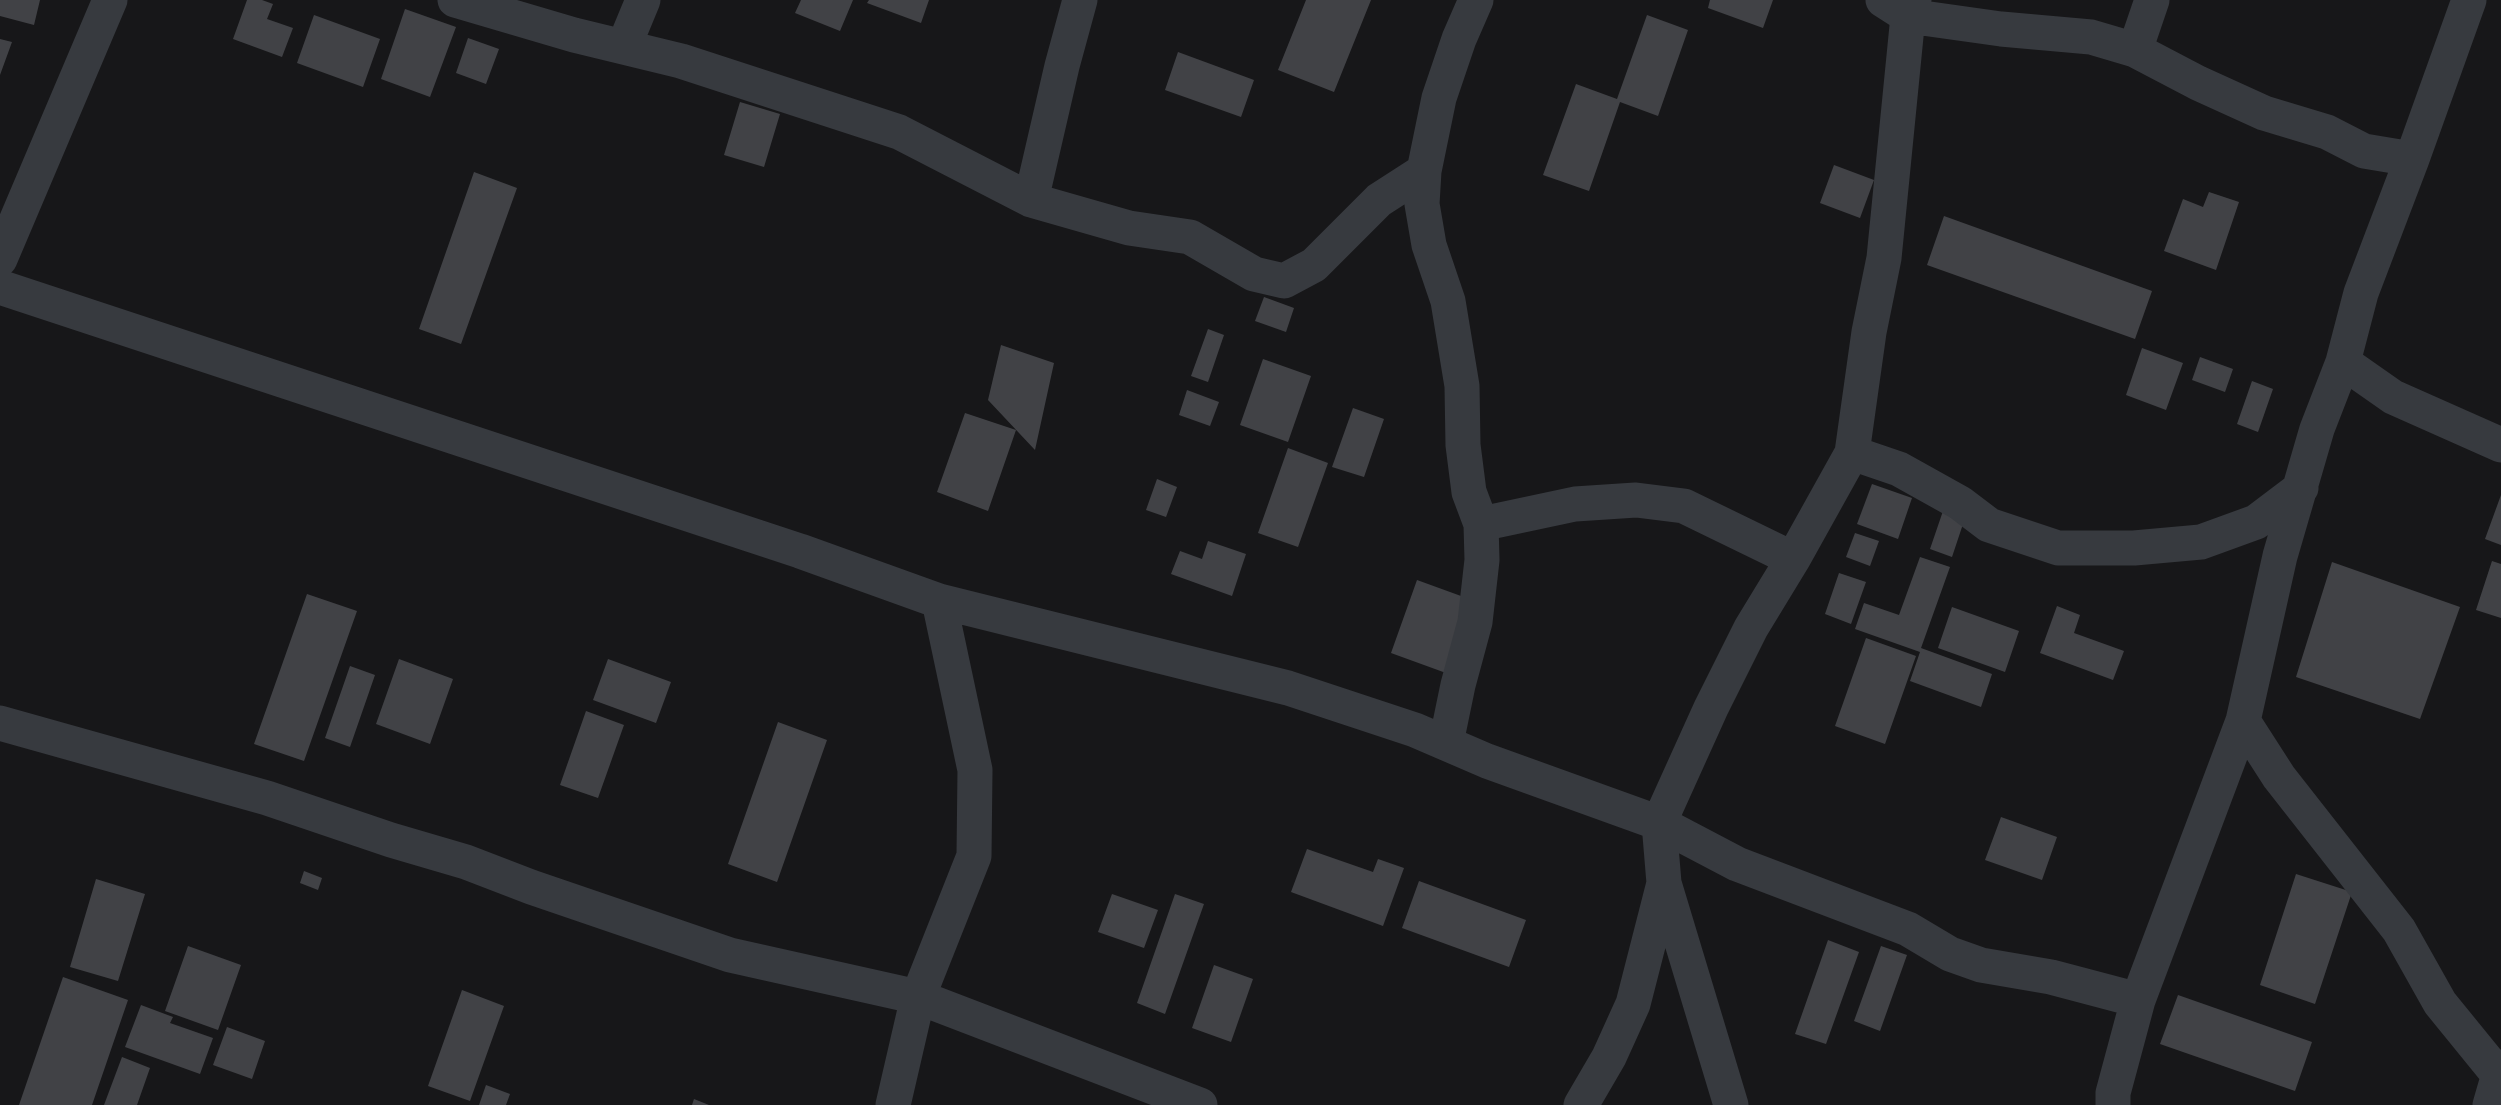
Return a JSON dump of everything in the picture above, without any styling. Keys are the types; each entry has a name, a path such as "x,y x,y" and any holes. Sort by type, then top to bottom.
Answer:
{"street":[{"path":"0,259 110,0"},
{"path":"455,0 574,35 681,61 899,132 1031,200 1129,228 1189,237 1254,274 1284,281 1314,265 1379,200 1424,172"},
{"path":"624,46 643,0"},
{"path":"1031,200 1080,0"},
{"path":"1446,743 1475,622 1482,560 1481,524 1469,492 1462,445 1462,386 1448,301 1429,245 1422,204 1424,172 1439,99 1459,39 1476,0"},
{"path":"2135,50 2152,0"},
{"path":"2113,1105 2113,1093 2138,1000 2243,721 2280,556 2317,429 2343,362 2361,293 2469,0"},
{"path":"1731,1105 1664,883 1659,823 1751,628 1852,453 1869,332 1884,258 1901,5 2001,29 2091,37 2135,50 2264,113 2327,132 2364,150 2412,159"},
{"path":"0,287 800,551 939,601 1288,688 1415,730 1659,823 1737,863 1908,929 1950,954 1981,965 2062,979 2138,1000"},
{"path":"2343,362 2393,397 2501,445"},
{"path":"1852,453 1899,470 1960,503 1989,525 2058,548 2134,548 2201,542 2256,522 2301,488"},
{"path":"1481,524 1575,503 1636,500 1685,506 1793,559"},
{"path":"892,1105 918,997 974,856 975,770 939,601"},
{"path":"2243,721 2279,777 2399,930 2440,1003 2498,1081"},
{"path":"0,723 267,798 466,862 730,955 918,997 1200,1105"},
{"path":"1581,1105 1609,1057 1633,1004 1664,883"}],"building":[{"path":"0,0 40,0 34,25 0,16"},
{"path":"247,0 262,0 273,4 267,19 293,28 282,57 233,39"},
{"path":"801,0 853,0 840,31 795,13"},
{"path":"869,0 929,0 921,23 867,3"},
{"path":"1306,0 1371,0 1334,92 1278,70"},
{"path":"1710,0 1773,0 1763,28 1708,8"},
{"path":"405,9 456,27 430,97 381,79"},
{"path":"314,15 380,39 363,87 297,63"},
{"path":"1647,15 1688,30 1658,116 1620,102 1589,191 1543,175 1576,84 1617,99"},
{"path":"468,38 499,49 486,84 456,73"},
{"path":"0,39 12,42 0,75"},
{"path":"1178,52 1254,80 1241,117 1165,90"},
{"path":"740,102 780,114 764,167 724,155"},
{"path":"1834,165 1874,180 1860,218 1820,203"},
{"path":"474,172 517,188 461,344 419,329"},
{"path":"2209,192 2239,202 2216,270 2164,251 2183,199 2203,207"},
{"path":"1944,216 2152,291 2135,339 1927,265"},
{"path":"1264,297 1294,308 1286,332 1255,321"},
{"path":"1208,329 1224,335 1208,382 1191,376"},
{"path":"1001,345 1054,363 1035,450 988,400"},
{"path":"2142,348 2183,363 2166,410 2126,395"},
{"path":"2200,357 2233,369 2225,392 2192,380"},
{"path":"1263,359 1311,376 1288,442 1240,425"},
{"path":"2252,381 2273,389 2258,432 2237,424"},
{"path":"1187,390 1219,402 1210,426 1179,415"},
{"path":"1353,408 1384,419 1364,477 1332,467"},
{"path":"965,413 1016,430 988,511 937,492"},
{"path":"1288,448 1328,463 1298,547 1258,533"},
{"path":"1157,479 1177,487 1166,517 1146,510"},
{"path":"1872,484 1912,498 1898,539 1857,524"},
{"path":"2501,495 2501,545 2485,539"},
{"path":"1943,511 1965,518 1952,557 1930,549"},
{"path":"1855,533 1879,541 1870,566 1846,557"},
{"path":"1208,541 1246,554 1232,596 1171,574 1180,551 1202,559"},
{"path":"1920,557 1950,567 1921,648 1992,674 1981,707 1910,681 1920,652 1855,629 1864,603 1899,615"},
{"path":"2492,561 2501,564 2501,618 2476,610"},
{"path":"2332,562 2460,607 2420,719 2296,677"},
{"path":"1839,573 1866,582 1851,624 1825,614"},
{"path":"1417,580 1472,600 1446,673 1391,653"},
{"path":"307,594 357,611 304,761 254,744"},
{"path":"2057,606 2080,615 2074,633 2124,651 2113,680 2040,653"},
{"path":"1952,607 2019,631 2005,672 1938,648"},
{"path":"1866,638 1916,656 1885,744 1835,726"},
{"path":"399,659 453,679 430,744 376,724"},
{"path":"608,659 671,682 656,723 593,700"},
{"path":"350,666 375,675 350,747 325,738"},
{"path":"586,711 624,725 598,798 560,785"},
{"path":"778,722 827,740 777,882 728,864"},
{"path":"2001,817 2057,837 2042,880 1985,860"},
{"path":"1307,849 1373,872 1378,859 1404,868 1383,926 1291,892"},
{"path":"304,871 322,878 318,890 300,883"},
{"path":"2296,874 2352,892 2315,1004 2260,985"},
{"path":"96,879 145,894 118,981 70,967"},
{"path":"1419,881 1526,920 1509,967 1402,928"},
{"path":"1112,894 1158,910 1144,948 1098,932"},
{"path":"1175,894 1204,904 1165,1014 1137,1003"},
{"path":"1828,940 1859,952 1826,1044 1795,1034"},
{"path":"188,946 241,965 218,1030 165,1011"},
{"path":"1881,946 1907,955 1880,1031 1854,1021"},
{"path":"1214,965 1253,979 1231,1042 1192,1028"},
{"path":"63,977 128,1000 92,1105 19,1105"},
{"path":"462,990 504,1006 470,1101 428,1086"},
{"path":"2178,995 2312,1042 2295,1091 2160,1044"},
{"path":"141,1005 173,1017 170,1023 213,1038 200,1074 125,1047"},
{"path":"227,1027 265,1041 252,1079 213,1065"},
{"path":"122,1057 150,1068 137,1105 104,1105"},
{"path":"486,1085 510,1094 506,1105 479,1105"},
{"path":"694,1099 709,1105 692,1105"}]}
